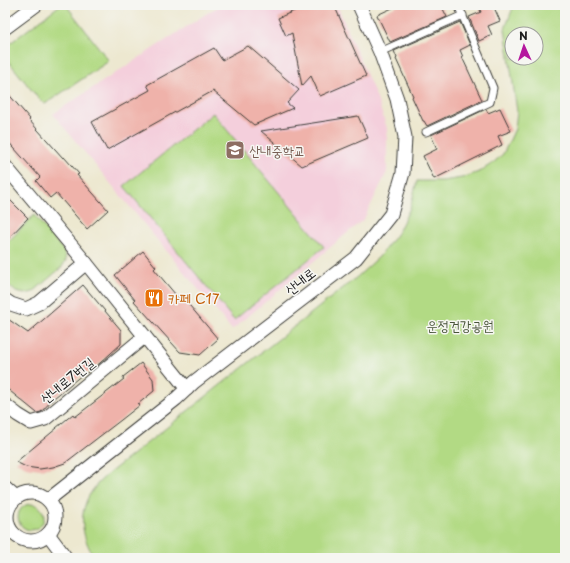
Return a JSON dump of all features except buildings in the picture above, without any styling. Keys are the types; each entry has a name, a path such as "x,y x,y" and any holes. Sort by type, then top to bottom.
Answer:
{"street":[{"path":"5,28 36,5"},
{"name":"산내로","path":"48,500 194,382 356,258 391,214 403,173 405,137 397,98 380,52 359,5"},
{"path":"5,166 86,263 187,389"},
{"path":"5,300 11,304 26,308 39,303 86,263"},
{"name":"산내로7번길","path":"5,405 31,423 45,419 144,337"},
{"path":"5,488 16,498"},
{"path":"29,493 37,493 44,496 48,500 54,507 55,522 48,534 41,539 26,541 13,533 7,519 10,504 16,498 29,493"},
{"path":"48,534 66,558"}],"lane":[{"path":"426,132 490,102 494,88 458,5"},
{"path":"380,52 463,15"}],"shaded area":[{"name":"산내중학교","path":"222,5 337,5 376,96 387,128 387,172 364,219 232,330 53,114 212,10"}],"green space":[{"path":"60,5 66,5 109,61 45,104 38,98 5,57 5,50 9,44"},
{"name":"운정건강공원","path":"514,5 565,5 565,558 95,558 86,541 83,513 89,495 97,484 357,277 379,257 398,232 410,208 417,181 443,181 462,178 479,172 493,163 503,154 515,129 517,111 510,66 544,66 544,26 506,26"},
{"path":"213,113 324,247 234,320 124,186"},
{"path":"34,215 61,247 65,253 66,260 62,267 33,292 25,294 16,292 5,282 5,245"},
{"path":"31,504 40,508 44,517 40,526 31,530 22,526 18,517 22,508"}],"place":[{"name":"산내중학교","path":"235,150"},
{"name":"카페 C17","path":"154,298"}]}
